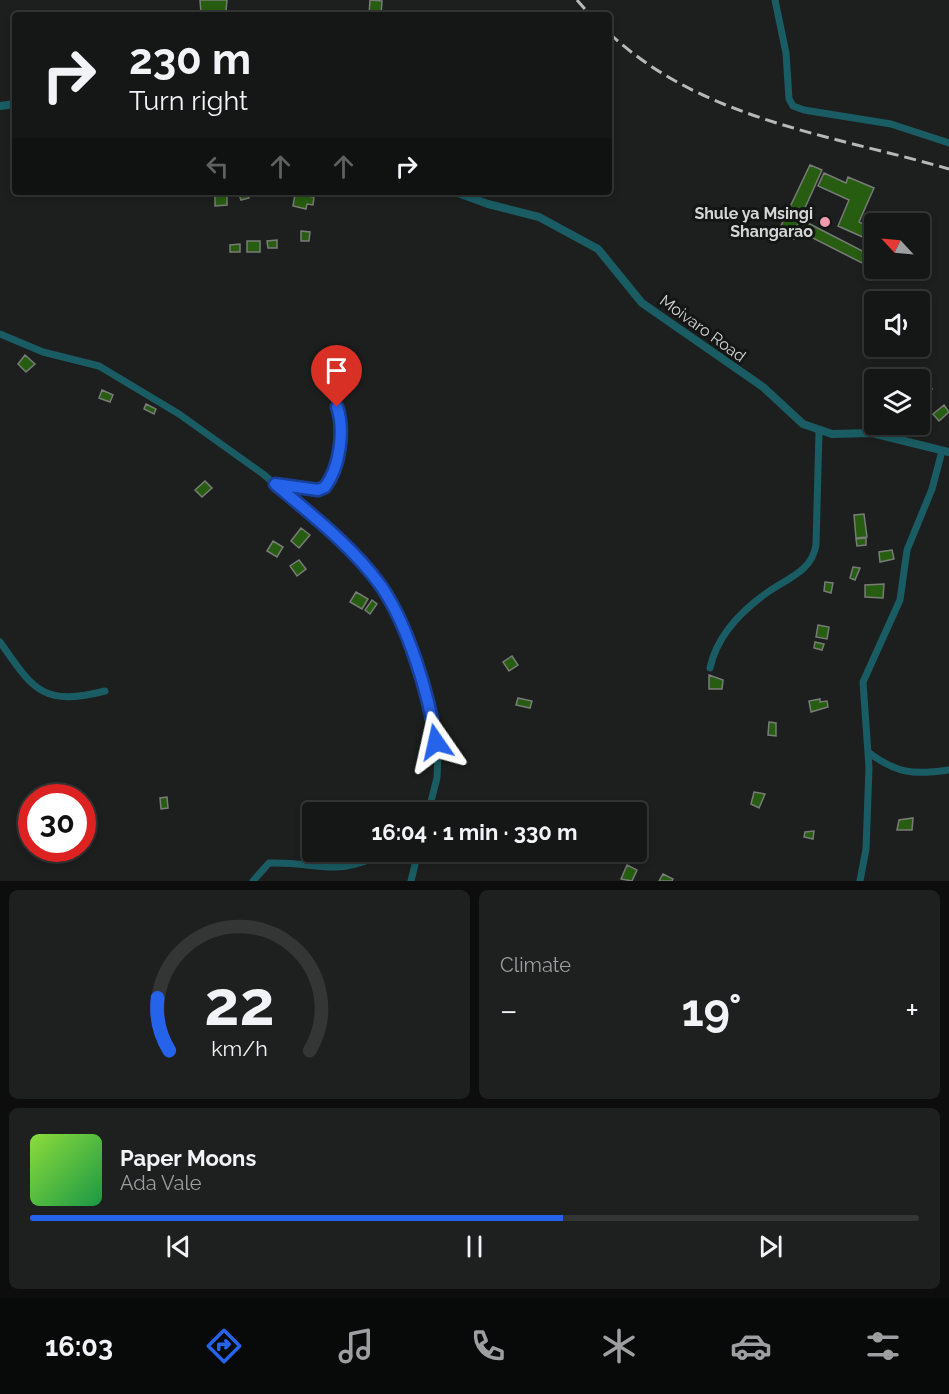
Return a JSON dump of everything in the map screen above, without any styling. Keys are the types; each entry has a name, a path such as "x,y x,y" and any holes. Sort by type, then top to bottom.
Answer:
{"street":[{"path":"775,0 786,53 789,99 795,107 891,124 949,143"},
{"name":"Moivaro Road","path":"463,195 488,204 539,216 598,249 642,303 763,387 797,421 819,431 836,434 872,433 946,452"},
{"path":"0,334 43,352 89,362 114,373 197,426 275,484 315,518 368,569 400,620 428,704 438,754 436,784 431,802"},
{"path":"275,484 318,490 325,487 333,470 340,440 342,420 337,407"},
{"path":"710,668 715,649 736,620 767,593 807,567 812,559 816,544 819,431"},
{"path":"860,881 866,849 868,752 863,682 900,600 907,550 946,452"},
{"path":"0,642 23,676 40,690 64,697 105,691"},
{"path":"868,752 898,770 919,775 949,770"},
{"path":"254,881 269,863 335,868 364,862"},
{"path":"411,881 416,862"}],"building":[{"path":"200,0 227,0 226,11 232,12 201,12"},
{"path":"370,0 382,1 381,12 369,12"},
{"path":"810,165 822,170 796,228 799,229 794,239 778,232"},
{"path":"824,173 846,183 848,177 874,188 859,222 864,224 864,238 838,226 849,200 818,186"},
{"path":"215,195 227,195 227,205 215,206"},
{"path":"239,195 248,195 249,198 241,200"},
{"path":"295,195 314,197 313,205 307,204 306,209 293,206"},
{"path":"804,221 864,252 864,264 799,231"},
{"path":"301,231 310,232 309,241 301,241"},
{"path":"277,240 277,248 268,248 267,241"},
{"path":"247,241 260,241 260,252 247,252"},
{"path":"240,244 240,252 230,252 230,245"},
{"path":"25,355 35,364 26,372 18,364"},
{"path":"102,390 113,395 110,402 99,398"},
{"path":"146,404 156,409 154,414 144,409"},
{"path":"944,405 949,412 939,421 933,414"},
{"path":"205,481 212,488 202,497 195,490"},
{"path":"864,514 867,537 856,538 854,515"},
{"path":"301,528 310,535 299,548 291,541"},
{"path":"866,538 866,545 857,546 856,539"},
{"path":"273,541 283,547 277,557 267,551"},
{"path":"892,550 894,559 880,562 879,552"},
{"path":"299,560 306,569 297,576 290,566"},
{"path":"853,567 860,568 855,580 850,578"},
{"path":"825,582 833,583 831,593 824,591"},
{"path":"884,584 883,598 865,597 865,585"},
{"path":"356,592 368,599 362,609 350,602"},
{"path":"372,600 377,604 370,614 365,610"},
{"path":"818,625 829,627 827,639 816,637"},
{"path":"815,642 824,644 822,650 814,648"},
{"path":"512,656 518,665 509,671 503,662"},
{"path":"709,675 723,680 722,689 709,689"},
{"path":"518,698 532,701 530,708 516,705"},
{"path":"820,699 820,702 827,701 828,707 811,712 809,701"},
{"path":"769,722 776,723 776,736 768,735"},
{"path":"754,792 765,794 759,808 751,804"},
{"path":"167,797 168,808 161,809 160,798"},
{"path":"913,818 912,830 897,830 899,820"},
{"path":"814,831 813,839 804,837 805,832"},
{"path":"627,865 637,870 632,881 621,879"},
{"path":"663,874 673,879 672,881 659,881"}],"railway":[{"path":"577,0 587,12"},
{"path":"612,35 646,62 685,86 727,105 815,134 949,169"}],"place":[{"name":"Shule ya Msingi Shangarao","path":"825,222"}],"route":[{"path":"337,407 342,420 340,440 333,470 325,487 318,490 284,483 275,484 315,518 368,569 391,602 407,639 428,704 436,742"}]}
